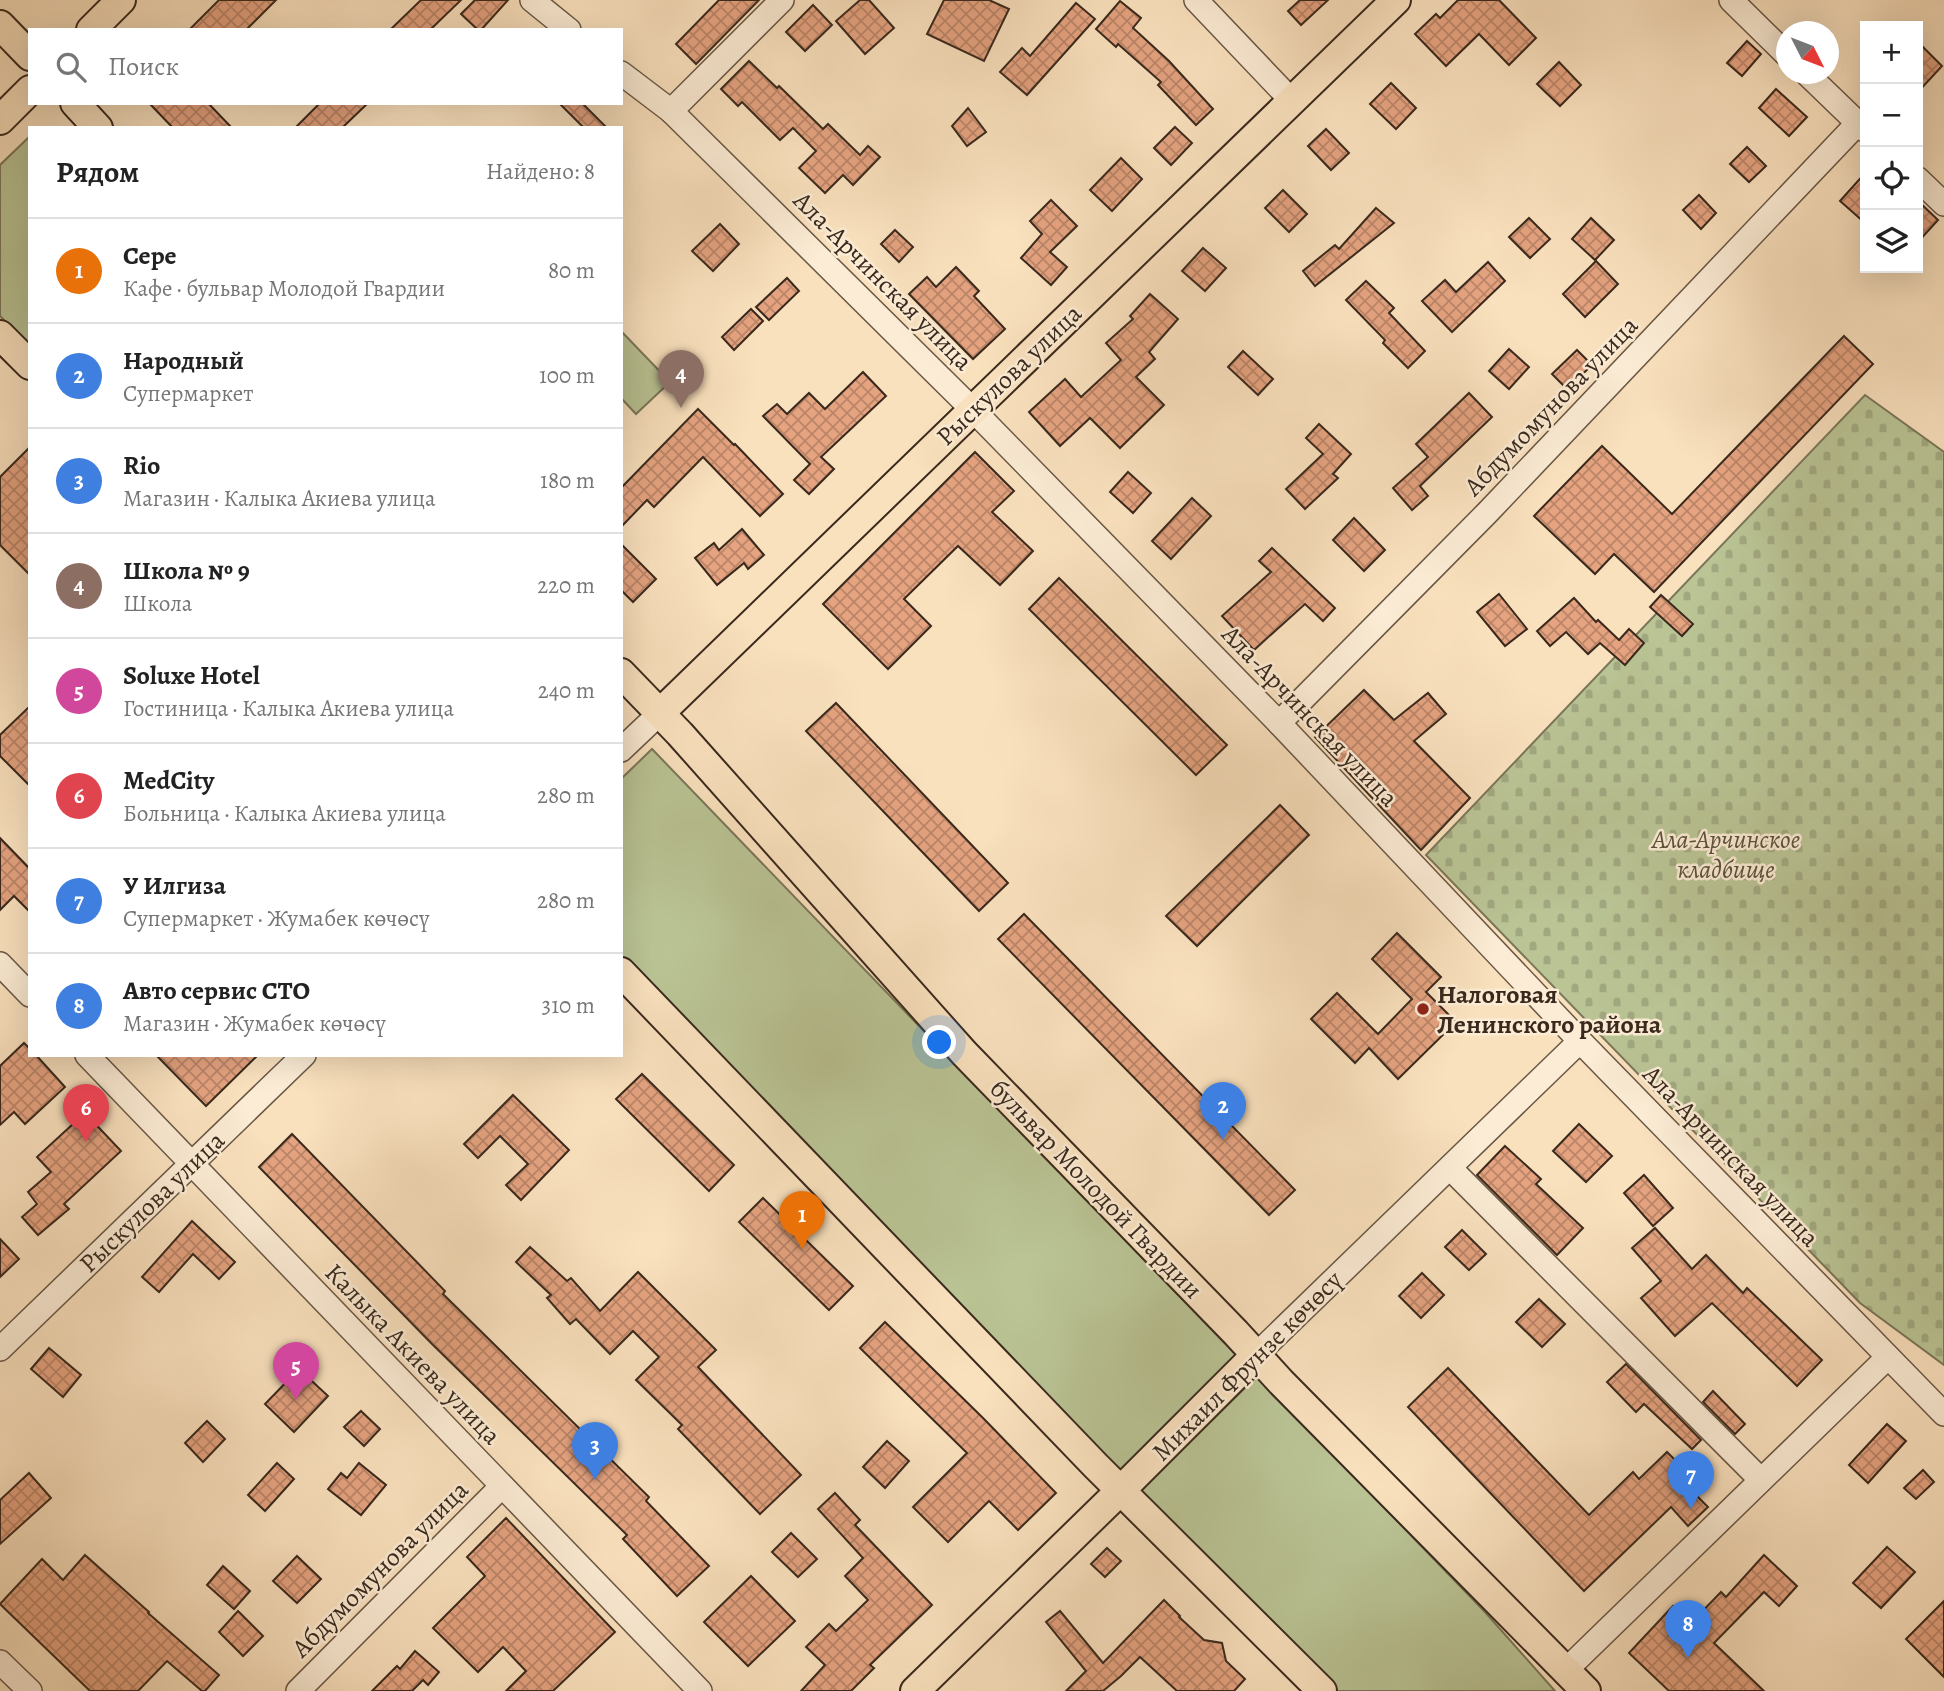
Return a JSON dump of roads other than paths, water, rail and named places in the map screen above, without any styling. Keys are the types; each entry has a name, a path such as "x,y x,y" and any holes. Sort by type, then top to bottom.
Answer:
{"main road":[{"path":"93,28 121,0"},
{"name":"Рыскулова улица","path":"660,713 1396,0"},
{"path":"0,25 28,54"},
{"path":"0,120 28,92"},
{"path":"77,105 96,126"},
{"path":"0,335 28,363"},
{"name":"бульвар Молодой Гвардии","path":"623,675 698,754 964,1054 1586,1691"},
{"path":"623,974 1120,1491 1321,1691"},
{"name":"Михаил Фрунзе көчөсү","path":"915,1691 1256,1355"}],"street":[{"path":"532,0 567,28"},
{"path":"671,111 782,0"},
{"path":"1196,0 1292,101"},
{"path":"1731,0 1776,43"},
{"name":"Ала-Арчинская улица","path":"623,74 671,111 974,410 1279,723 1580,1041 1944,1414"},
{"path":"1818,84 1860,124"},
{"name":"Абдумомунова улица","path":"1279,723 1860,128"},
{"path":"1923,184 1944,204"},
{"name":"Рыскулова улица","path":"623,748 660,713"},
{"path":"0,964 28,993"},
{"name":"Михаил Фрунзе көчөсү","path":"1256,1355 1580,1041"},
{"name":"Калыка Акиева улица","path":"89,1057 700,1691"},
{"name":"Рыскулова улица","path":"0,1349 302,1057"},
{"path":"1450,1168 1761,1480"},
{"path":"1566,1670 1888,1357"},
{"name":"Абдумомунова улица","path":"298,1691 502,1486"},
{"path":"0,1662 30,1691"}],"place":[{"name":"Школа № 9","path":"681,408"},
{"name":"Налоговая Ленинского района","path":"1423,1009"},
{"name":"Народный","path":"1223,1140"},
{"name":"MedCity","path":"86,1142"},
{"name":"Сере","path":"802,1249"},
{"name":"Soluxe Hotel","path":"296,1400"},
{"name":"Rio","path":"595,1480"},
{"name":"У Илгиза","path":"1691,1509"},
{"name":"Авто сервис СТО","path":"1688,1658"}],"park label":[{"name":"Ала-Арчинское кладбище","path":"1726,854"}]}
